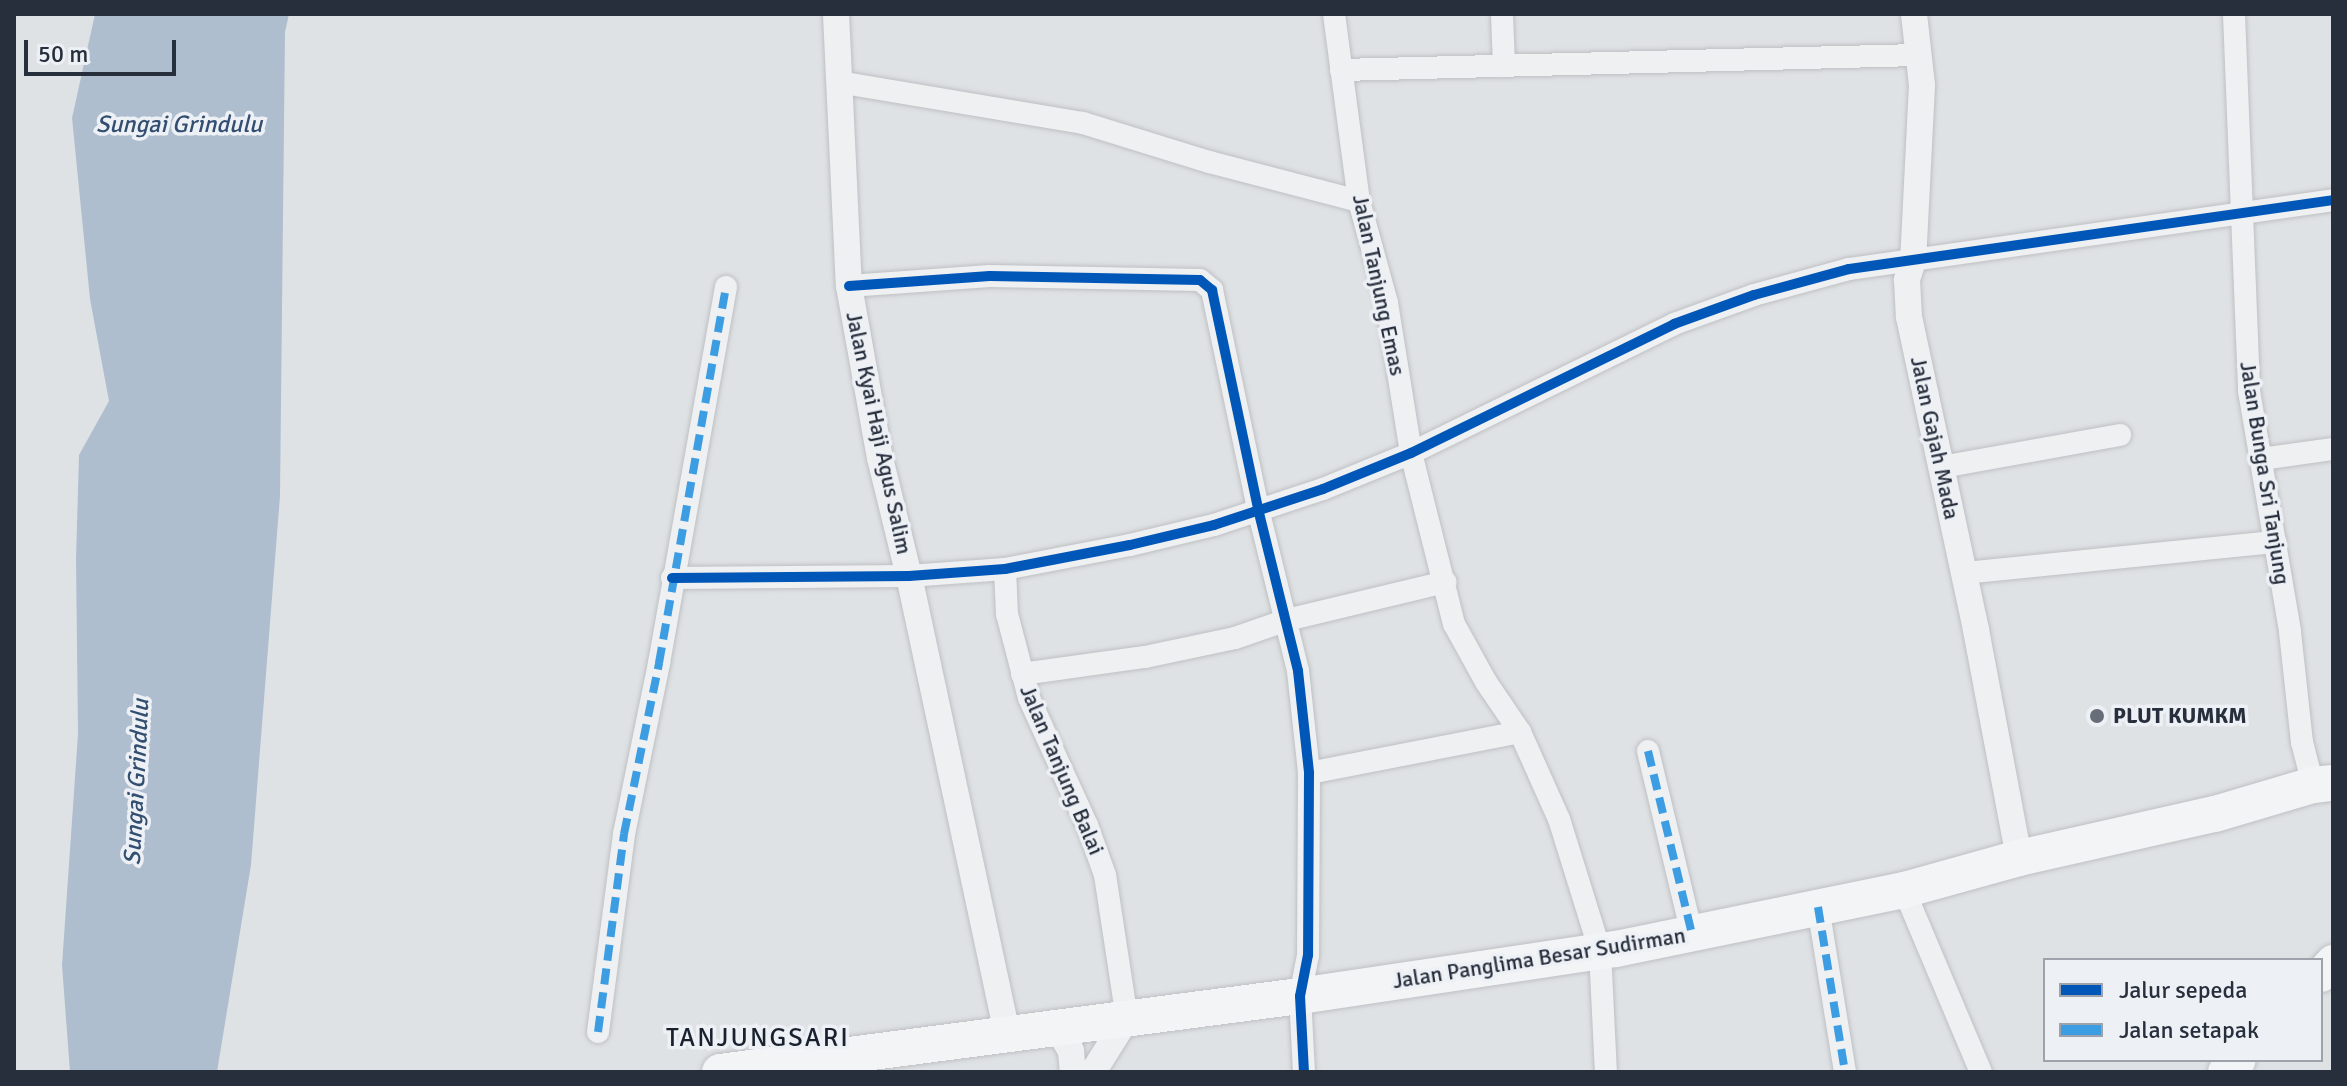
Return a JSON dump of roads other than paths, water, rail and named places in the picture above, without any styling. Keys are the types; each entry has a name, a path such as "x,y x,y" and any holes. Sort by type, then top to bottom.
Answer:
{"highway":[{"name":"Jalan Panglima Besar Sudirman","path":"726,1071 910,1058 1007,1033 1300,996 1600,951 1904,890 2019,858 2215,814 2323,784"}],"street":[{"name":"Jalan Kyai Haji Agus Salim","path":"836,14 849,286 880,458 909,576 1007,1033"},
{"name":"Jalan Tanjung Emas","path":"1334,14 1359,201 1387,303 1411,453 1454,624 1486,682 1520,732 1559,819 1600,951 1606,1072"},
{"path":"1502,14 1504,66"},
{"name":"Jalan Gajah Mada","path":"1914,14 1922,85 1913,261 1907,280 1909,317 1964,573 2019,858"},
{"name":"Jalan Bunga Sri Tanjung","path":"2234,14 2249,391 2275,542 2302,742 2323,784"},
{"path":"1341,70 1919,55"},
{"path":"838,82 1083,123 1209,162 1359,201"},
{"path":"672,578 909,576 1005,569 1200,528 1323,489 1411,453 1674,324 1754,295 1836,273 2333,200"},
{"path":"849,286 990,276 1205,282 1215,295 1258,509 1298,671 1309,773 1308,955 1300,996 1304,1072"},
{"path":"598,1032 624,834 659,663 726,287"},
{"path":"1942,467 2120,435"},
{"path":"2261,459 2333,449"},
{"path":"1964,573 2275,542"},
{"name":"Jalan Tanjung Balai","path":"1005,569 1007,614 1029,698 1087,825 1105,875 1127,1018"},
{"path":"1022,674 1145,657 1244,636 1287,620 1445,582"},
{"path":"1309,773 1520,732"},
{"path":"1648,751 1692,934"},
{"path":"1904,890 1981,1072"},
{"path":"1818,907 1845,1072"},
{"path":"1093,1072 1127,1018"},
{"path":"1057,1027 1071,1051 1073,1072"}],"water":[{"name":"Sungai Grindulu","path":"95,14 289,14 285,32 280,496 251,865 217,1072 70,1072 62,965 78,734 76,559 79,455 109,401 90,299 72,118"}],"place":[{"name":"PLUT KUMKM","path":"2097,716"}],"district":[{"name":"TANJUNGSARI","path":"758,1039"}]}
